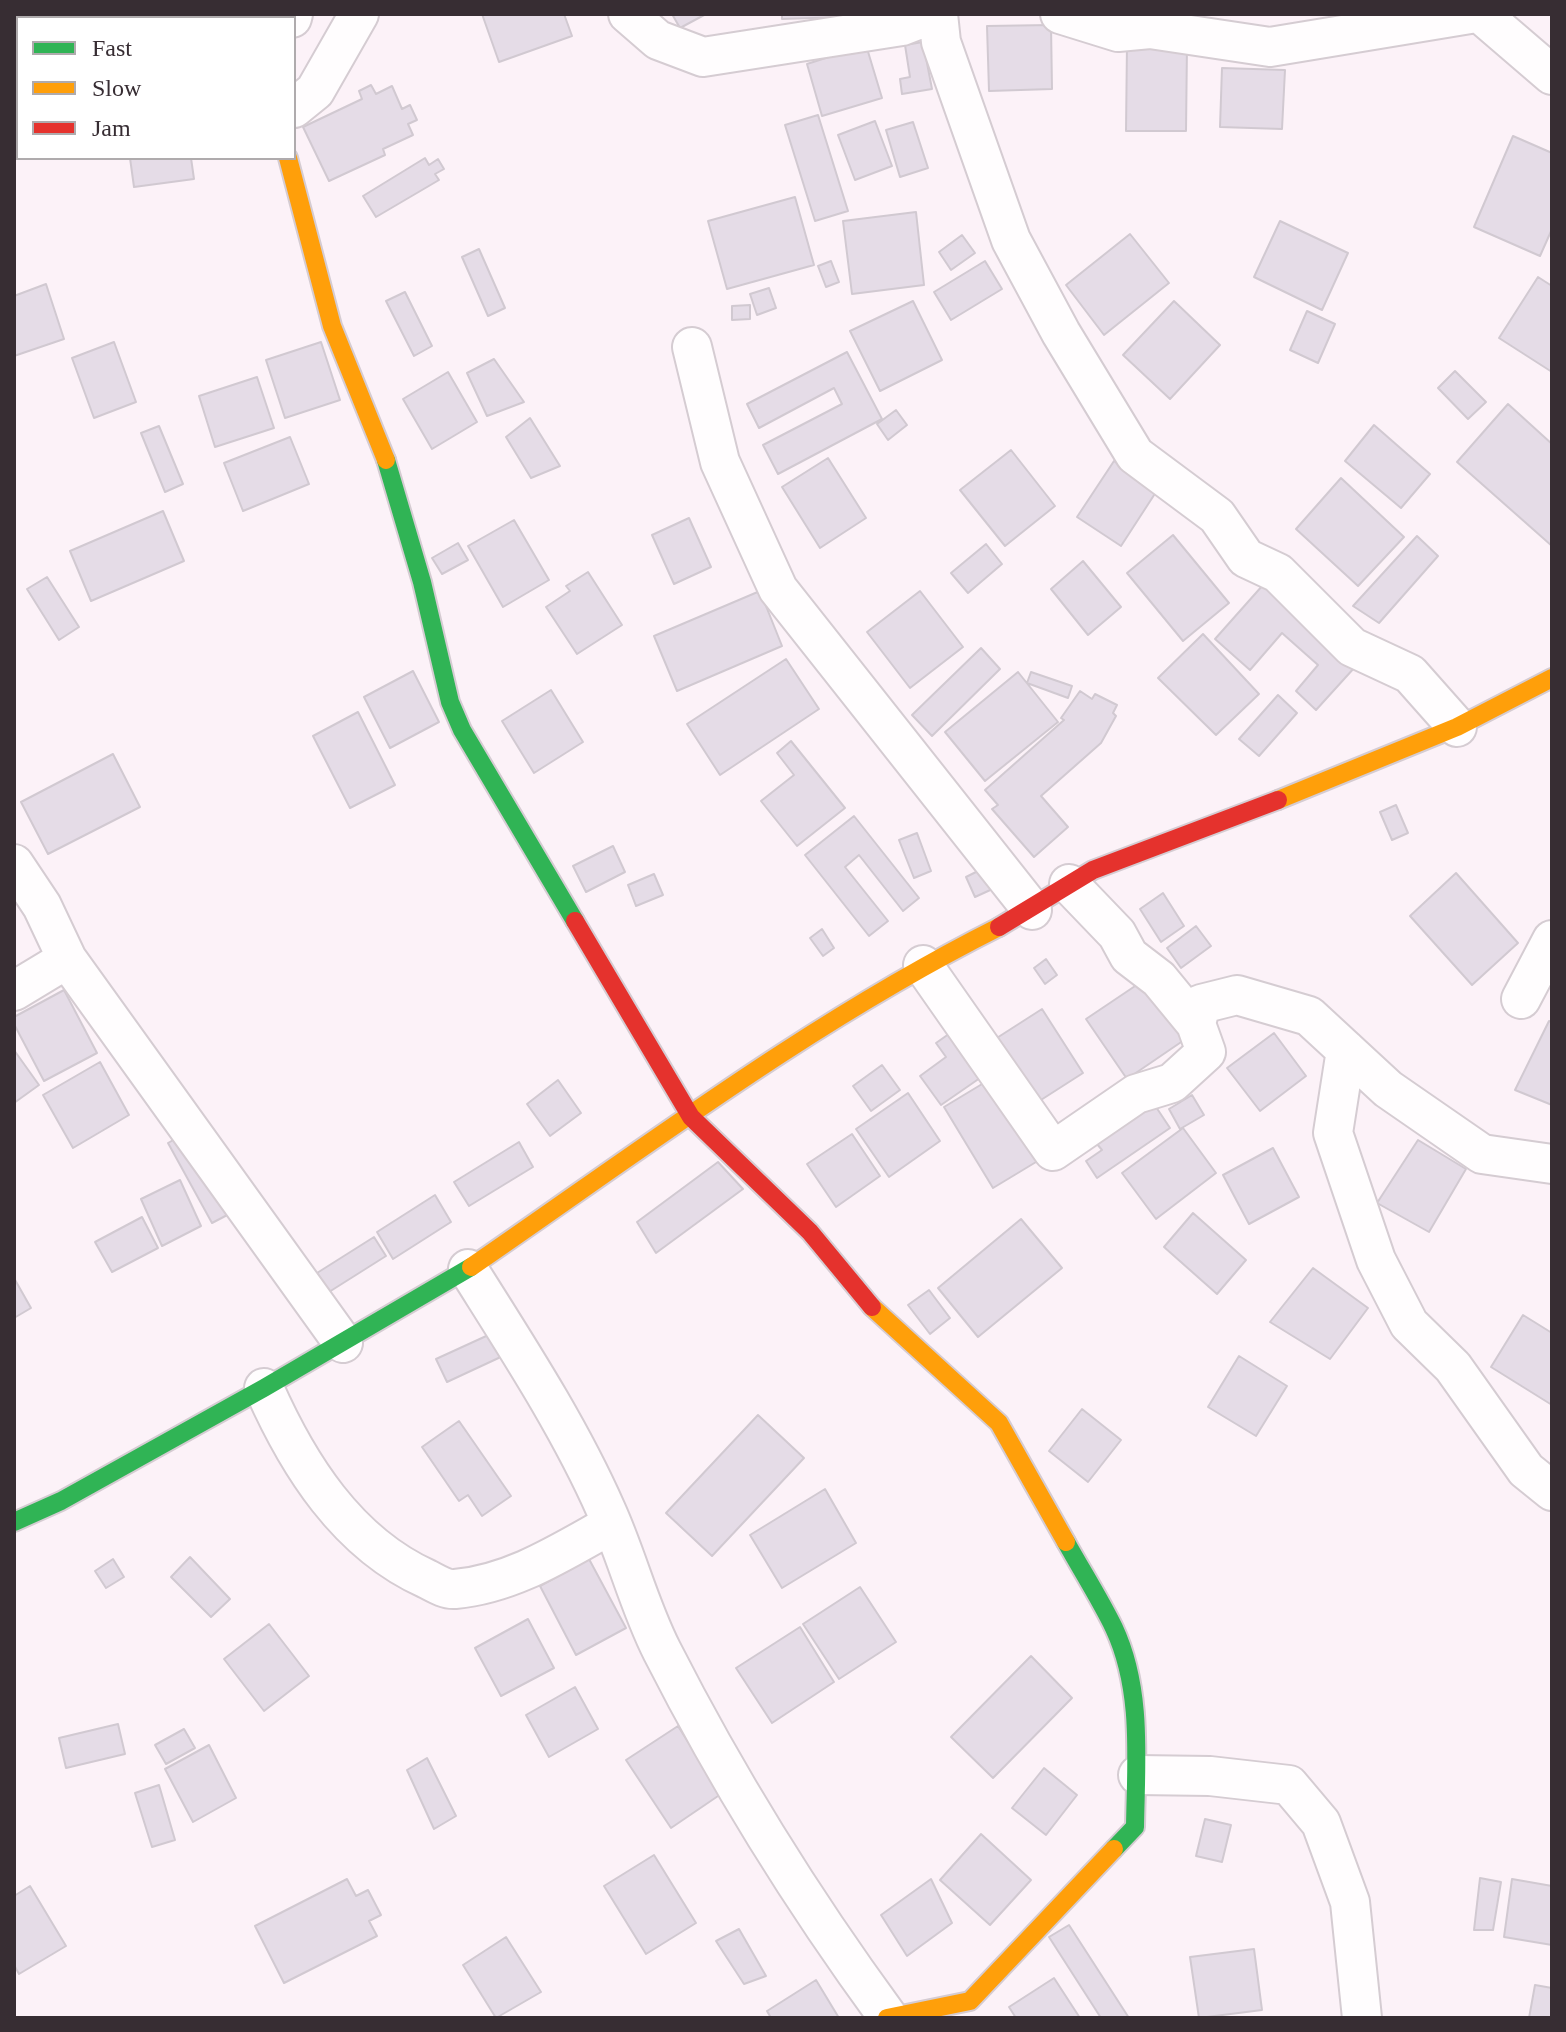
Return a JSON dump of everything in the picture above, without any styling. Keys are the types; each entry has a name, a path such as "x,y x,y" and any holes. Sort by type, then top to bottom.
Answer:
{"street":[{"path":"296,106 315,91 359,14"},
{"path":"628,14 658,40 703,57 938,23 968,14"},
{"path":"1060,14 1118,32 1150,29 1270,47 1470,14"},
{"path":"1481,14 1552,75"},
{"path":"938,23 1011,240 1061,333 1135,455 1217,516 1246,558 1278,573 1352,647 1410,674 1457,727"},
{"path":"289,160 332,326 386,460 422,582 450,702 462,730 691,1117 810,1232 876,1312 999,1423 1115,1630 1131,1684 1137,1726 1135,1827 970,2001 887,2017 818,1921 717,1752 661,1649 612,1524 534,1374 468,1269"},
{"path":"692,347 720,462 778,589 1032,910"},
{"path":"14,1522 61,1501 264,1388 468,1269 831,1020 923,965 1032,910 1093,870 1297,793 1457,727 1551,680"},
{"path":"14,864 42,906 67,959 343,1343"},
{"path":"923,965 1053,1151 1136,1094 1172,1083 1206,1052 1196,1024 1159,979 1129,956 1117,934 1069,884"},
{"path":"1521,999 1552,940"},
{"path":"14,991 67,959"},
{"path":"1196,1024 1201,1004 1237,995 1309,1016 1388,1089 1482,1154 1552,1164"},
{"path":"1346,1050 1333,1133 1376,1260 1409,1324 1453,1367 1526,1470 1552,1491"},
{"path":"264,1388 284,1433 313,1482 370,1543 410,1571 451,1590 504,1579 537,1565 612,1524"},
{"path":"1138,1775 1210,1776 1289,1785 1321,1823 1350,1902 1362,2018"}],"building":[{"path":"482,14 564,14 572,36 499,62"},
{"path":"672,14 706,14 680,28"},
{"path":"782,14 844,14 844,17 782,19"},
{"path":"1051,25 1052,89 989,91 987,26"},
{"path":"923,42 932,89 902,94 900,79 910,77 905,45"},
{"path":"1127,44 1187,45 1186,131 1126,131"},
{"path":"866,45 882,98 822,116 807,64"},
{"path":"1222,68 1285,70 1282,129 1220,127"},
{"path":"371,85 376,94 392,86 402,109 410,105 417,120 408,124 413,135 383,149 385,155 329,181 303,127 362,99 359,91"},
{"path":"818,115 848,211 815,221 785,125"},
{"path":"875,121 892,166 855,180 838,135"},
{"path":"913,122 928,168 900,177 886,130"},
{"path":"1513,136 1552,153 1552,229 1540,256 1474,227"},
{"path":"425,158 429,165 438,159 444,169 435,174 439,180 376,217 363,196"},
{"path":"130,160 191,160 194,179 134,187"},
{"path":"795,197 814,265 727,289 708,221"},
{"path":"916,212 924,285 852,294 843,221"},
{"path":"1280,221 1348,253 1322,310 1254,277"},
{"path":"1130,234 1169,283 1104,335 1066,285"},
{"path":"962,235 975,253 951,270 939,252"},
{"path":"479,249 505,308 488,316 462,257"},
{"path":"831,261 839,282 826,287 818,266"},
{"path":"985,261 1002,289 951,320 934,292"},
{"path":"1538,277 1552,286 1552,372 1499,338"},
{"path":"46,284 64,339 14,356 14,296"},
{"path":"769,288 776,308 757,315 750,294"},
{"path":"405,292 432,346 414,356 386,301"},
{"path":"913,301 942,360 880,391 850,331"},
{"path":"1174,301 1220,345 1170,399 1123,355"},
{"path":"750,305 750,319 732,320 732,306"},
{"path":"1307,311 1335,324 1318,363 1290,350"},
{"path":"114,342 136,402 94,418 72,358"},
{"path":"321,342 340,400 285,418 266,360"},
{"path":"847,352 882,419 778,474 763,445 842,404 834,388 759,428 747,404"},
{"path":"494,359 524,402 487,416 467,373"},
{"path":"1455,371 1486,402 1468,419 1438,388"},
{"path":"448,372 477,422 432,449 403,399"},
{"path":"257,377 274,428 215,447 199,396"},
{"path":"1508,404 1552,444 1552,546 1457,462"},
{"path":"896,410 907,425 888,440 877,424"},
{"path":"530,418 560,466 531,478 506,437"},
{"path":"1374,425 1430,474 1401,508 1345,461"},
{"path":"159,426 183,484 165,492 141,433"},
{"path":"290,437 309,484 243,511 224,463"},
{"path":"1011,450 1055,506 1005,546 960,490"},
{"path":"828,458 866,518 820,548 782,487"},
{"path":"1114,461 1158,489 1121,546 1077,517"},
{"path":"1341,478 1404,537 1358,586 1296,529"},
{"path":"163,511 184,561 91,601 70,551"},
{"path":"689,518 711,567 674,584 652,535"},
{"path":"514,520 549,580 503,607 468,546"},
{"path":"1173,535 1229,603 1183,641 1127,573"},
{"path":"1417,536 1438,556 1379,623 1353,606"},
{"path":"458,543 468,560 442,574 432,558"},
{"path":"986,544 1002,564 968,593 951,573"},
{"path":"1083,561 1121,607 1088,635 1051,589"},
{"path":"588,572 622,625 577,654 546,607 570,591 566,586"},
{"path":"47,577 79,627 59,640 27,589"},
{"path":"1263,585 1355,667 1316,710 1296,691 1318,665 1282,633 1250,670 1215,639"},
{"path":"760,591 782,646 677,691 654,636"},
{"path":"920,591 963,647 910,688 867,632"},
{"path":"1203,634 1259,694 1216,735 1158,678"},
{"path":"981,648 1000,669 932,736 912,715"},
{"path":"786,659 819,709 720,775 687,724"},
{"path":"413,671 439,722 390,748 364,697"},
{"path":"1018,672 1058,722 985,781 945,732"},
{"path":"1031,672 1072,686 1068,698 1027,683"},
{"path":"551,690 583,742 534,773 502,721"},
{"path":"1080,691 1092,699 1095,694 1117,705 1113,713 1116,716 1101,743 1041,796 1068,827 1034,857 992,809 998,805 985,790 1064,720 1061,718"},
{"path":"1278,695 1297,713 1259,756 1239,739"},
{"path":"358,712 395,785 350,808 313,736"},
{"path":"791,741 845,808 797,846 761,801 794,775 777,753"},
{"path":"113,754 140,807 48,854 21,802"},
{"path":"1396,805 1408,833 1392,840 1380,812"},
{"path":"854,816 919,898 903,911 859,855 845,867 888,921 869,936 805,855"},
{"path":"917,833 931,871 914,878 899,840"},
{"path":"613,846 625,872 586,892 573,866"},
{"path":"988,866 999,886 975,897 966,877"},
{"path":"1456,873 1518,943 1472,985 1410,916"},
{"path":"654,874 663,895 636,906 628,885"},
{"path":"1163,893 1184,926 1161,942 1140,909"},
{"path":"1196,926 1211,946 1181,968 1167,948"},
{"path":"822,929 834,948 823,956 810,938"},
{"path":"1046,959 1057,975 1045,984 1034,968"},
{"path":"1150,976 1190,1036 1127,1079 1086,1019"},
{"path":"64,990 97,1053 44,1081 14,1024 14,1017"},
{"path":"1042,1009 1083,1073 1030,1107 989,1043"},
{"path":"1549,1021 1552,1022 1552,1105 1515,1090"},
{"path":"963,1024 993,1069 941,1105 920,1076 946,1057 936,1043"},
{"path":"1274,1033 1306,1076 1260,1111 1227,1068"},
{"path":"14,1050 39,1085 14,1103"},
{"path":"100,1062 129,1115 73,1148 43,1095"},
{"path":"882,1065 900,1090 871,1111 853,1086"},
{"path":"997,1075 1046,1156 993,1188 944,1107"},
{"path":"558,1080 581,1113 550,1136 527,1104"},
{"path":"908,1093 940,1141 889,1177 856,1129"},
{"path":"1192,1095 1204,1115 1180,1129 1169,1109"},
{"path":"1154,1104 1170,1128 1097,1178 1086,1161 1102,1150 1097,1144"},
{"path":"1183,1128 1216,1173 1156,1219 1122,1173"},
{"path":"189,1131 233,1212 212,1223 168,1143"},
{"path":"852,1134 880,1176 836,1207 807,1164"},
{"path":"1418,1140 1466,1169 1429,1232 1377,1203"},
{"path":"519,1142 533,1167 469,1206 454,1182"},
{"path":"1273,1148 1299,1197 1249,1224 1223,1175"},
{"path":"718,1162 743,1189 656,1253 637,1222"},
{"path":"180,1180 201,1226 162,1246 141,1199"},
{"path":"435,1195 451,1222 393,1259 377,1232"},
{"path":"1193,1213 1246,1260 1217,1294 1164,1247"},
{"path":"142,1217 158,1248 112,1272 95,1242"},
{"path":"1021,1219 1062,1268 978,1337 938,1288"},
{"path":"374,1237 386,1256 329,1292 317,1273"},
{"path":"1313,1268 1368,1308 1330,1359 1270,1322"},
{"path":"14,1278 31,1308 14,1318"},
{"path":"929,1290 950,1318 930,1334 908,1305"},
{"path":"1523,1315 1552,1333 1552,1405 1491,1367"},
{"path":"495,1332 505,1355 447,1382 436,1359"},
{"path":"1239,1356 1287,1386 1256,1436 1208,1407"},
{"path":"1082,1409 1121,1440 1088,1482 1049,1451"},
{"path":"758,1415 804,1458 712,1556 666,1513"},
{"path":"459,1421 511,1496 482,1516 468,1495 459,1501 422,1447"},
{"path":"825,1489 856,1543 782,1588 750,1535"},
{"path":"190,1557 230,1599 211,1617 171,1577"},
{"path":"113,1559 124,1577 106,1588 95,1571"},
{"path":"589,1559 626,1628 576,1655 540,1586"},
{"path":"860,1587 896,1642 839,1679 803,1624"},
{"path":"528,1619 554,1668 501,1696 475,1648"},
{"path":"269,1624 309,1676 264,1711 224,1659"},
{"path":"800,1627 834,1682 772,1723 736,1668"},
{"path":"1031,1656 1072,1698 993,1778 951,1737"},
{"path":"575,1687 598,1729 549,1757 526,1715"},
{"path":"118,1724 125,1754 66,1768 59,1738"},
{"path":"678,1726 721,1794 671,1828 626,1760"},
{"path":"184,1729 195,1748 166,1764 155,1745"},
{"path":"209,1745 236,1798 193,1822 165,1769"},
{"path":"427,1758 456,1816 434,1829 407,1770"},
{"path":"1044,1768 1077,1795 1046,1835 1012,1808"},
{"path":"159,1785 175,1840 152,1847 135,1793"},
{"path":"1205,1819 1231,1825 1222,1862 1196,1856"},
{"path":"981,1834 1031,1880 990,1925 940,1880"},
{"path":"654,1855 696,1923 646,1954 604,1886"},
{"path":"1480,1878 1501,1882 1493,1930 1474,1930"},
{"path":"347,1879 356,1896 368,1890 381,1915 369,1921 377,1936 284,1983 255,1926"},
{"path":"931,1879 952,1923 907,1956 881,1915"},
{"path":"1512,1879 1552,1886 1552,1945 1504,1937"},
{"path":"30,1886 66,1946 19,1974 14,1965 14,1896"},
{"path":"1069,1925 1129,2018 1101,2018 1049,1937"},
{"path":"739,1929 766,1976 744,1984 716,1941"},
{"path":"506,1937 541,1992 496,2018 463,1965"},
{"path":"1254,1949 1262,2010 1199,2018 1190,1957"},
{"path":"1054,1978 1080,2018 1016,2018 1009,2007"},
{"path":"816,1980 839,2018 771,2018 767,2011"},
{"path":"1535,1985 1552,1988 1552,2018 1529,2018"}],"traffic: fast":[{"path":"386,460 422,582 450,702 462,730 575,921"},
{"path":"14,1522 61,1501 264,1388 471,1267"},
{"path":"1066,1542 1114,1628 1130,1676 1134,1701 1135,1827 1114,1849"}],"traffic: slow":[{"path":"289,160 332,326 386,460"},
{"path":"1278,800 1457,727 1552,678"},
{"path":"471,1267 795,1045 862,1003 999,927"},
{"path":"872,1307 999,1423 1066,1542"},
{"path":"887,2018 970,2001 1114,1849"}],"traffic: jam":[{"path":"999,927 1093,870 1278,800"},
{"path":"575,921 691,1117 810,1232 872,1307"}]}
